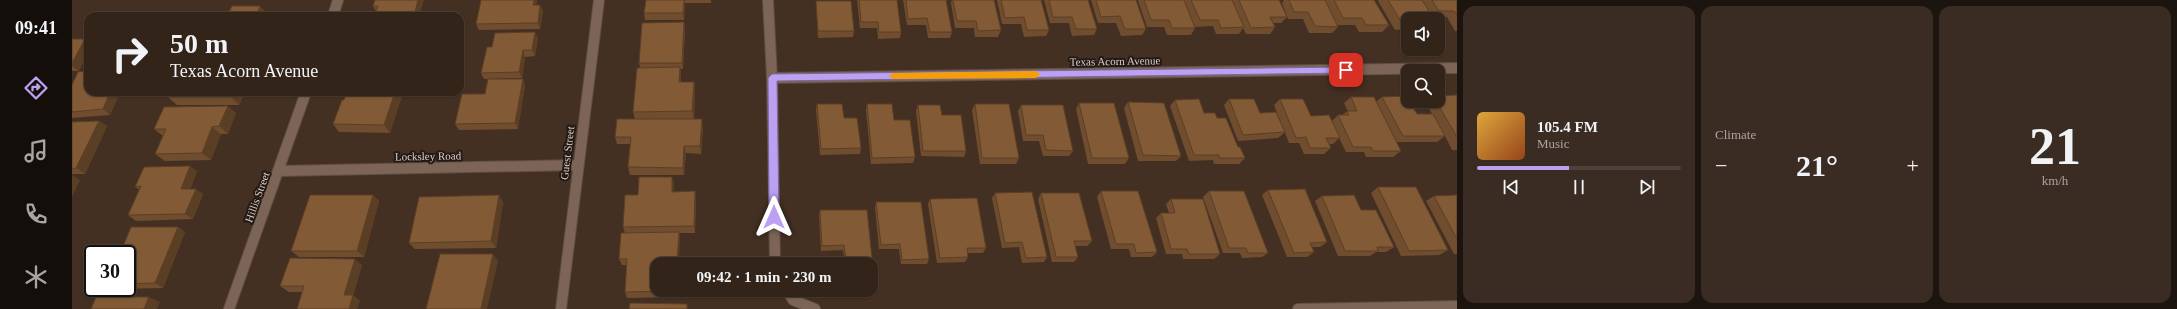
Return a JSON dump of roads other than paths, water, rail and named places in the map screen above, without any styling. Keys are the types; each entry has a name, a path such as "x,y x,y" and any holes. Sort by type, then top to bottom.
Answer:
{"street":[{"path":"334,12 338,0"},
{"name":"Guest Street","path":"561,309 577,165 599,0"},
{"path":"768,0 772,78 775,257"},
{"name":"Texas Acorn Avenue","path":"772,78 1457,68"},
{"name":"Hillis Street","path":"229,309 279,172 305,96"},
{"name":"Locksley Road","path":"279,172 577,165"},
{"path":"791,297 793,300 814,309"},
{"path":"1298,309 1457,306"}]}
